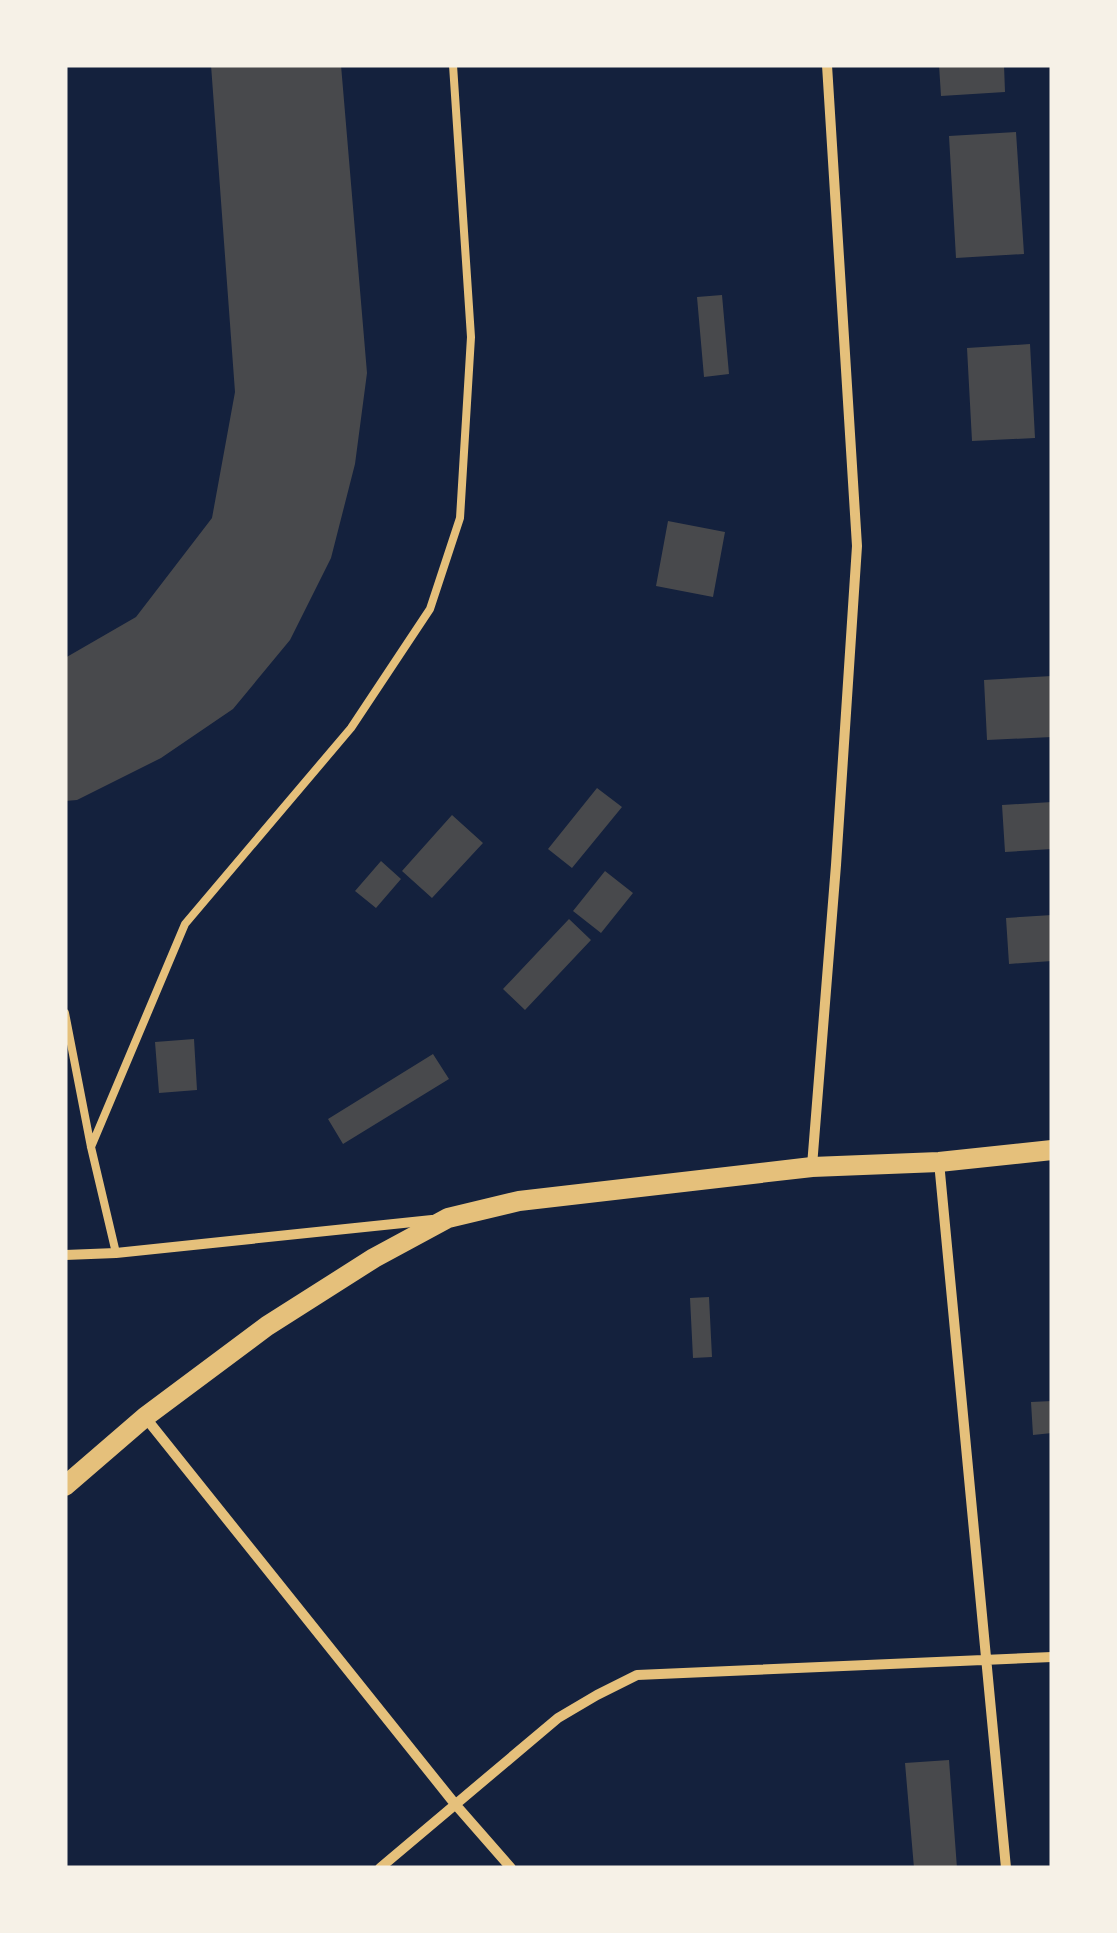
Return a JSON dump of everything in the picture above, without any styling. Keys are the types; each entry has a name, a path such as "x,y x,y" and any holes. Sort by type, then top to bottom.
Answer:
{"main road":[{"path":"65,1486 144,1418 267,1326 374,1258 448,1218 519,1201 812,1167 939,1162 1052,1150"}],"street":[{"path":"812,1167 857,546 827,65"},
{"path":"939,1162 1006,1868"},
{"path":"65,1255 448,1218"},
{"path":"144,1418 511,1868"},
{"path":"380,1868 558,1718 637,1675 1052,1656"}],"lane":[{"path":"91,1147 186,924 352,728 430,609 460,518 471,337 453,65"},
{"path":"65,1012 116,1253"}],"building":[{"path":"211,65 341,65 367,373 355,464 331,558 290,640 233,709 161,758 77,800 65,801 65,658 136,617 212,518 235,392"},
{"path":"939,65 1004,65 1005,92 941,96"},
{"path":"1016,132 1024,254 956,258 949,136"},
{"path":"722,295 729,374 704,377 697,297"},
{"path":"1030,344 1035,438 972,441 967,348"},
{"path":"668,521 725,532 713,597 656,586"},
{"path":"1052,676 1052,737 987,740 984,680"},
{"path":"597,788 622,807 572,868 548,849"},
{"path":"1052,802 1052,849 1005,852 1002,805"},
{"path":"452,815 483,843 432,898 402,871"},
{"path":"381,861 401,879 376,908 355,891"},
{"path":"605,871 633,893 601,933 573,911"},
{"path":"1052,915 1052,961 1009,964 1006,918"},
{"path":"569,919 591,940 525,1010 503,989"},
{"path":"194,1039 197,1090 159,1093 155,1042"},
{"path":"433,1054 449,1079 343,1144 328,1119"},
{"path":"709,1297 712,1357 693,1358 690,1298"},
{"path":"1052,1401 1052,1433 1033,1435 1031,1402"},
{"path":"949,1760 957,1868 914,1868 905,1763"}]}
